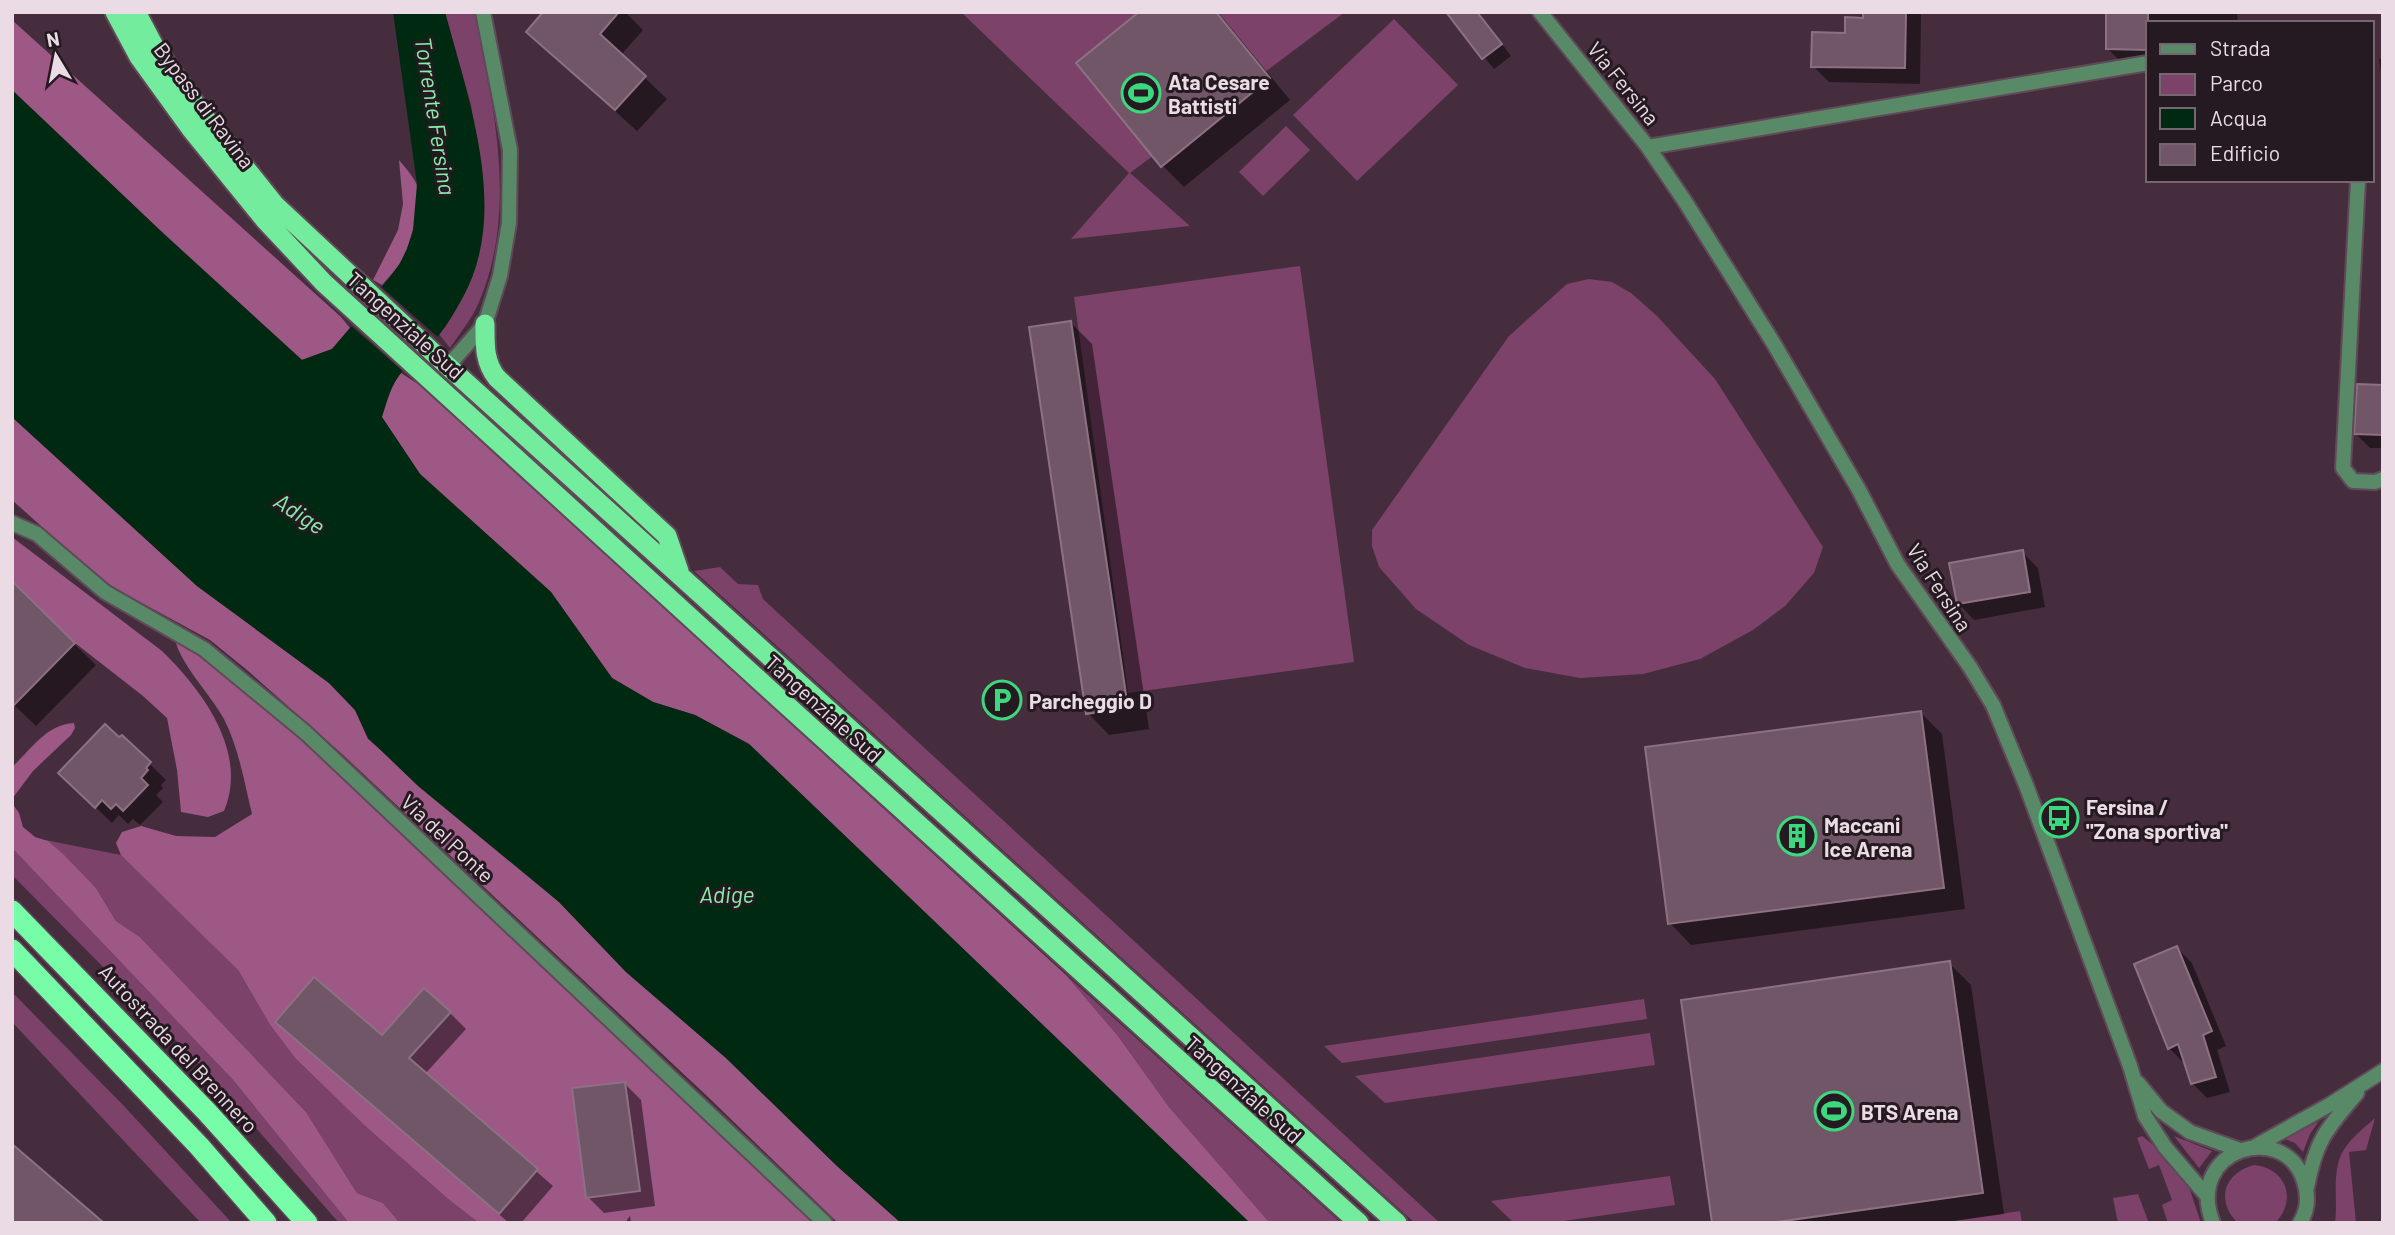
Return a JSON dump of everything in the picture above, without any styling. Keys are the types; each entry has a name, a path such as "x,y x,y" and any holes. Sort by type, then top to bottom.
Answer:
{"highway":[{"name":"Bypass di Ravina","path":"115,12 139,57 168,98 270,212"},
{"name":"Bypass di Ravina","path":"136,12 155,48 270,212"},
{"name":"Tangenziale Sud","path":"270,212 365,289 1397,1223"},
{"name":"Tangenziale Sud","path":"270,212 324,283 769,690 1359,1223"},
{"path":"485,324 489,368 667,536 681,575"},
{"name":"Autostrada del Brennero","path":"12,911 207,1112 307,1223"},
{"path":"12,950 198,1146 266,1223"}],"street":[{"name":"Tangenziale Sud","path":"445,362 485,324 500,276 509,223 510,150 483,12"},
{"name":"Via Fersina","path":"1540,12 1648,147 1774,344 1859,490 1898,565 1993,705 2026,785 2135,1080 2145,1116 2165,1147 2207,1196"},
{"name":"Via Fersina","path":"1648,147 2146,63"},
{"path":"2358,182 2343,468 2353,481 2375,482 2383,479"},
{"name":"Via del Ponte","path":"12,523 37,534 105,592 204,649 306,733 825,1223"},
{"path":"2213,1223 2208,1210 2209,1181 2216,1168 2227,1157 2247,1149 2383,1071"},
{"name":"Via Fersina","path":"2135,1080 2161,1111 2190,1132 2247,1149 2269,1148 2282,1154 2294,1163 2307,1189"},
{"path":"2300,1223 2307,1202 2307,1189 2317,1144 2367,1082"}],"green space":[{"path":"445,12 474,12 495,121 500,195 491,267 476,308 450,348 439,334 463,296 484,192 471,105"},
{"name":"Ata Cesare Battisti","path":"961,12 1345,12 1130,173 1190,226 1071,239 1129,173"},
{"path":"1394,19 1458,85 1357,181 1293,115"},
{"path":"1286,126 1310,150 1263,196 1239,172"},
{"path":"1300,266 1354,662 1128,693 1074,297"},
{"path":"1589,279 1612,282 1631,293 1657,316 1715,379 1823,547 1814,573 1785,606 1753,630 1700,659 1643,674 1580,678 1525,668 1469,645 1416,609 1379,567 1372,546 1372,530 1509,336 1567,284"},
{"path":"720,567 738,584 758,585 763,599 1440,1223 1415,1223 694,571"},
{"path":"45,840 121,855 137,869 238,970 270,1025 295,1058 364,1125 479,1223 400,1223 383,1203 357,1193 306,1112 140,937 116,921 96,888"},
{"path":"12,848 233,1080 349,1223 339,1223 206,1071 12,875"},
{"path":"1066,975 1341,1223 1270,1223 1169,1107 1118,1036"},
{"path":"12,992 124,1106 232,1223 201,1223 12,1022"},
{"path":"1644,999 1647,1019 1342,1063 1324,1046"},
{"path":"1650,1033 1655,1065 1385,1103 1355,1076"},
{"path":"2375,1118 2366,1150 2349,1152 2356,1223 2335,1223 2337,1171 2341,1155"},
{"path":"2319,1121 2303,1152 2295,1143 2285,1139"},
{"path":"2142,1136 2156,1147 2189,1187 2201,1223 2168,1223 2162,1205 2172,1200 2159,1165 2149,1169 2137,1138"},
{"path":"2174,1136 2212,1151 2199,1168"},
{"path":"2254,1165 2274,1172 2285,1186 2286,1205 2275,1223 2238,1223 2227,1206 2225,1197 2230,1181 2236,1174"},
{"path":"1670,1176 1675,1205 1550,1223 1514,1223 1491,1201"},
{"path":"2138,1194 2149,1223 2118,1223 2113,1198"},
{"path":"2020,1211 2022,1223 1939,1223"}],"shaded area":[{"path":"12,20 341,317 350,328 332,349 302,360 12,90"},
{"path":"399,160 416,183 417,212 404,256 382,285 373,280 398,230 403,204"},
{"path":"401,373 418,384 1066,975 1118,1036 1169,1107 1270,1223 1250,1223 749,744 695,715 653,702 612,678 551,592 420,474 381,416 394,382"},
{"path":"12,417 197,586 329,683 355,710 368,739 559,902 626,972 726,1058 837,1166 901,1223 838,1223 707,1096 342,754 247,670 210,640 97,576 12,500"},
{"path":"12,537 162,651 192,684 206,703 226,745 230,789 224,811 208,817 181,812 177,770 167,718 75,643 12,581"},
{"path":"175,639 191,644 304,735 815,1223 631,1223 630,1216 625,1223 479,1223 364,1125 295,1058 270,1025 238,970 121,855 116,843 122,832 141,826 176,836 215,837 252,814 241,765 229,730 183,659"},
{"path":"74,723 75,728 71,735 33,771 12,799 12,767 47,733"},
{"path":"12,803 19,813 23,827 35,837 48,841 64,855 96,888 116,921 140,937 306,1112 357,1193 383,1203 400,1223 349,1223 233,1080 12,848"}],"water":[{"name":"Adige","path":"393,12 445,12 473,119 484,193 483,230 476,265 462,299 439,335 399,375 382,417 420,474 551,592 612,678 653,702 695,715 749,744 1250,1223 901,1223 837,1166 726,1058 626,972 559,902 418,786 368,738 355,710 329,683 197,586 12,417 12,90 302,360 332,349 350,328 399,265 413,230 417,184"}],"pier":[{"path":"378,284 440,339 406,374 349,324"}],"building":[{"path":"543,12 619,12 600,34 646,76 615,110 526,32"},
{"path":"1139,12 1216,12 1270,78 1161,167 1076,63"},
{"path":"1446,12 1477,12 1502,44 1482,59"},
{"path":"1863,12 1906,12 1905,68 1811,67 1812,32 1845,33 1845,17 1863,18"},
{"path":"2106,12 2148,12 2146,50 2106,49"},
{"path":"1071,321 1128,708 1086,714 1029,327"},
{"path":"2357,384 2383,385 2383,435 2354,434"},
{"path":"2023,550 2030,592 1957,604 1949,563"},
{"path":"12,581 75,643 12,707"},
{"name":"Maccani Ice Arena","path":"1921,711 1944,888 1668,924 1645,747"},
{"path":"105,724 119,737 122,735 151,762 141,778 148,785 123,811 116,804 111,809 102,800 95,808 58,773"},
{"path":"2177,946 2212,1031 2203,1035 2216,1077 2191,1084 2178,1044 2168,1049 2134,964"},
{"name":"BTS Arena","path":"1950,961 1983,1193 1770,1223 1712,1223 1681,1000"},
{"path":"314,977 382,1035 424,988 451,1012 409,1058 538,1169 499,1214 275,1022"},
{"path":"625,1082 640,1191 586,1198 572,1088"},
{"path":"12,1144 104,1223 12,1223"}],"place":[{"name":"Ata Cesare Battisti","path":"1141,93"},
{"name":"Parcheggio D","path":"1002,700"},
{"name":"Fersina / \"Zona sportiva\"","path":"2059,818"},
{"name":"Maccani Ice Arena","path":"1797,836"},
{"name":"BTS Arena","path":"1834,1111"}],"water label":[{"name":"Torrente Fersina","path":"436,116"}]}
